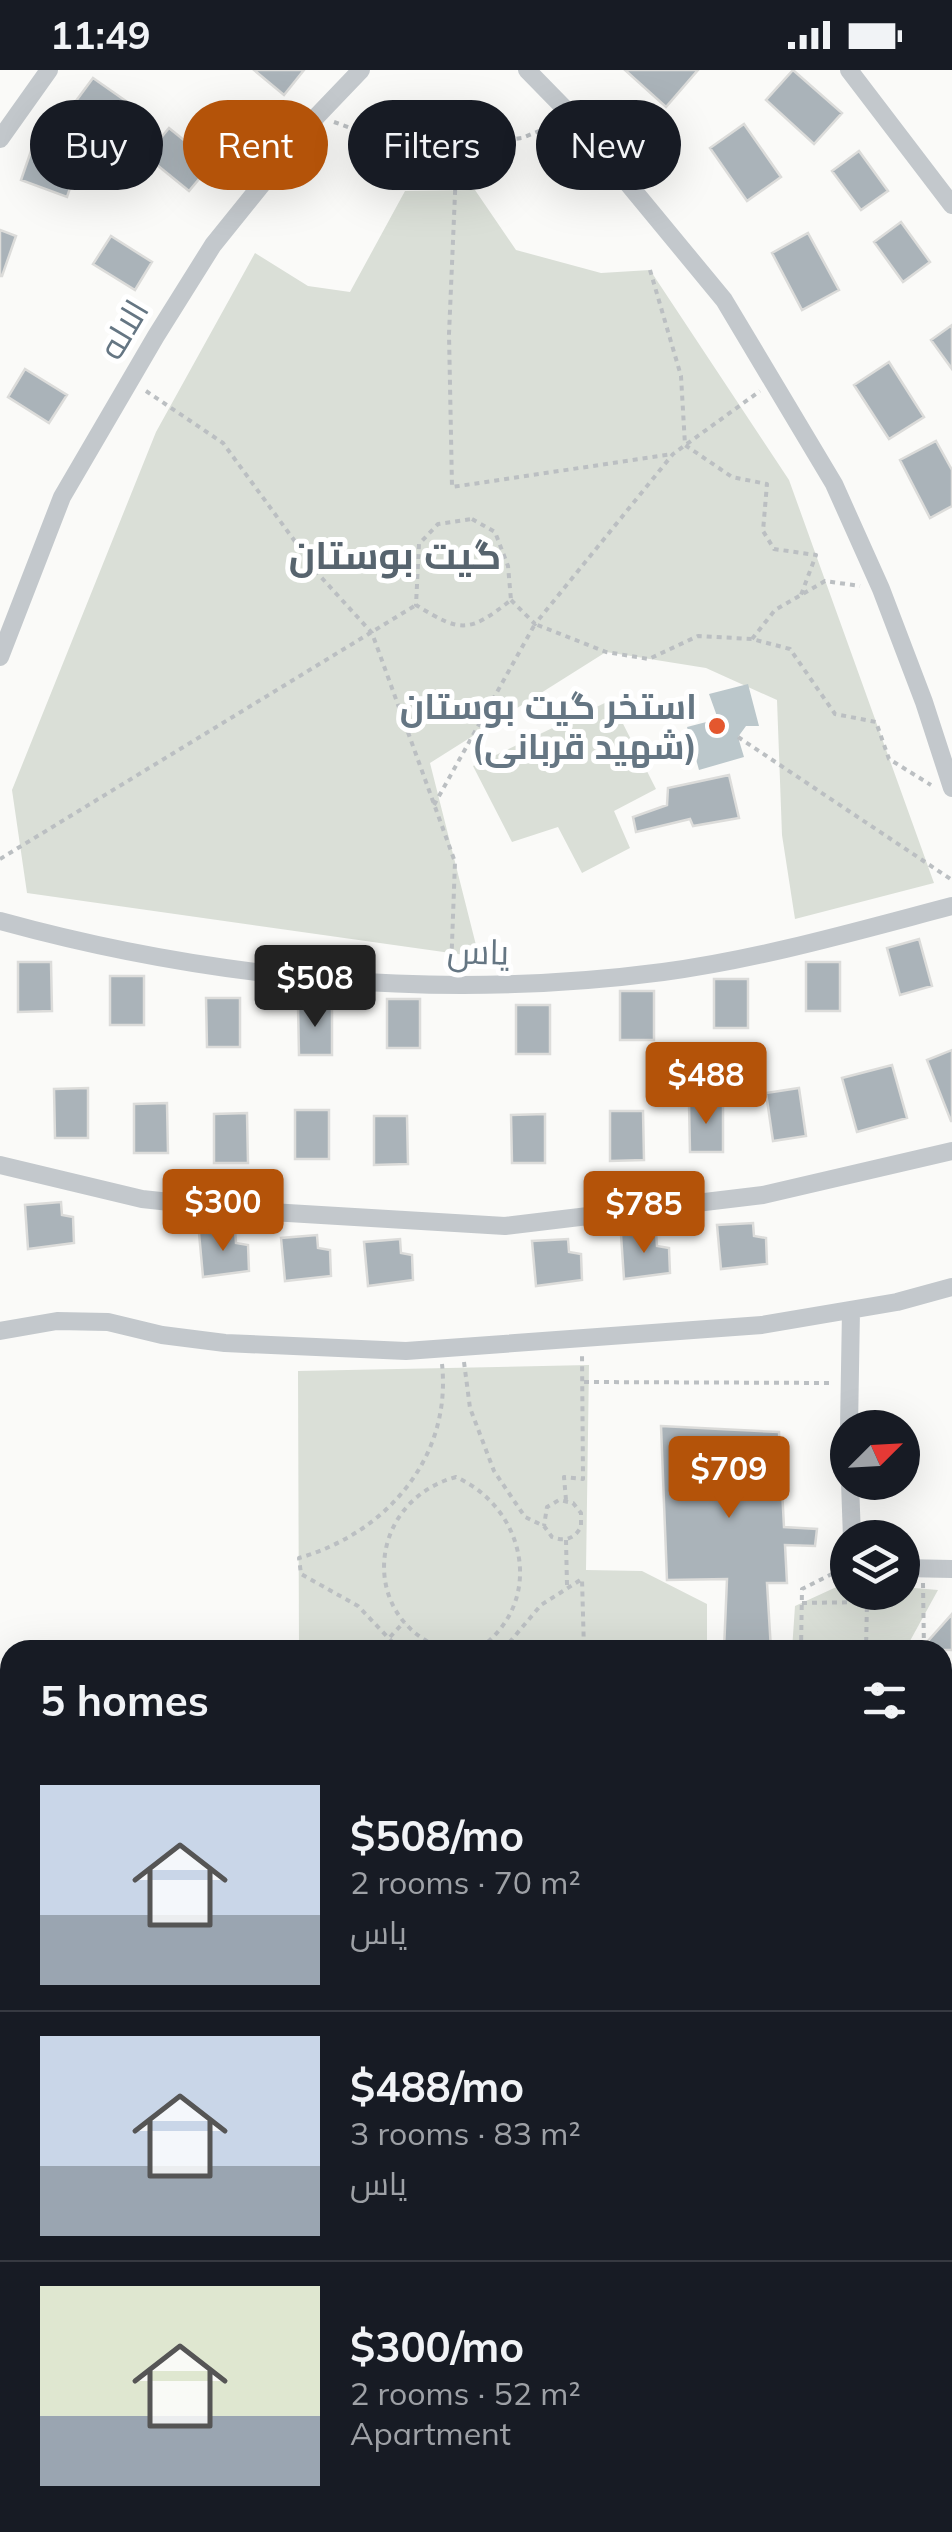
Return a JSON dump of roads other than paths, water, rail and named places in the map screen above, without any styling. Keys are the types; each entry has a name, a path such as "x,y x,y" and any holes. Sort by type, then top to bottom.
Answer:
{"street":[{"path":"0,140 48,70"},
{"name":"الاله","path":"0,657 62,497 130,380 213,245 317,116 360,70"},
{"path":"526,70 574,116 724,300 834,484 881,589 924,702 944,788"},
{"path":"849,70 952,205"},
{"name":"یاس","path":"0,920 210,966 321,981 540,984 666,972 778,950 952,906"},
{"path":"0,1165 142,1198 254,1211 505,1226 763,1195 952,1151"},
{"path":"0,1331 56,1321 108,1322 162,1336 262,1346 340,1350 463,1348 762,1325 897,1302 952,1286"},
{"path":"849,1410 851,1310"},
{"path":"920,1568 952,1569"}],"place":[{"name":"استخر گیت بوستان (شهید قربانی)","path":"717,726"}],"district":[{"name":"گیت بوستان","path":"395,555"}]}
